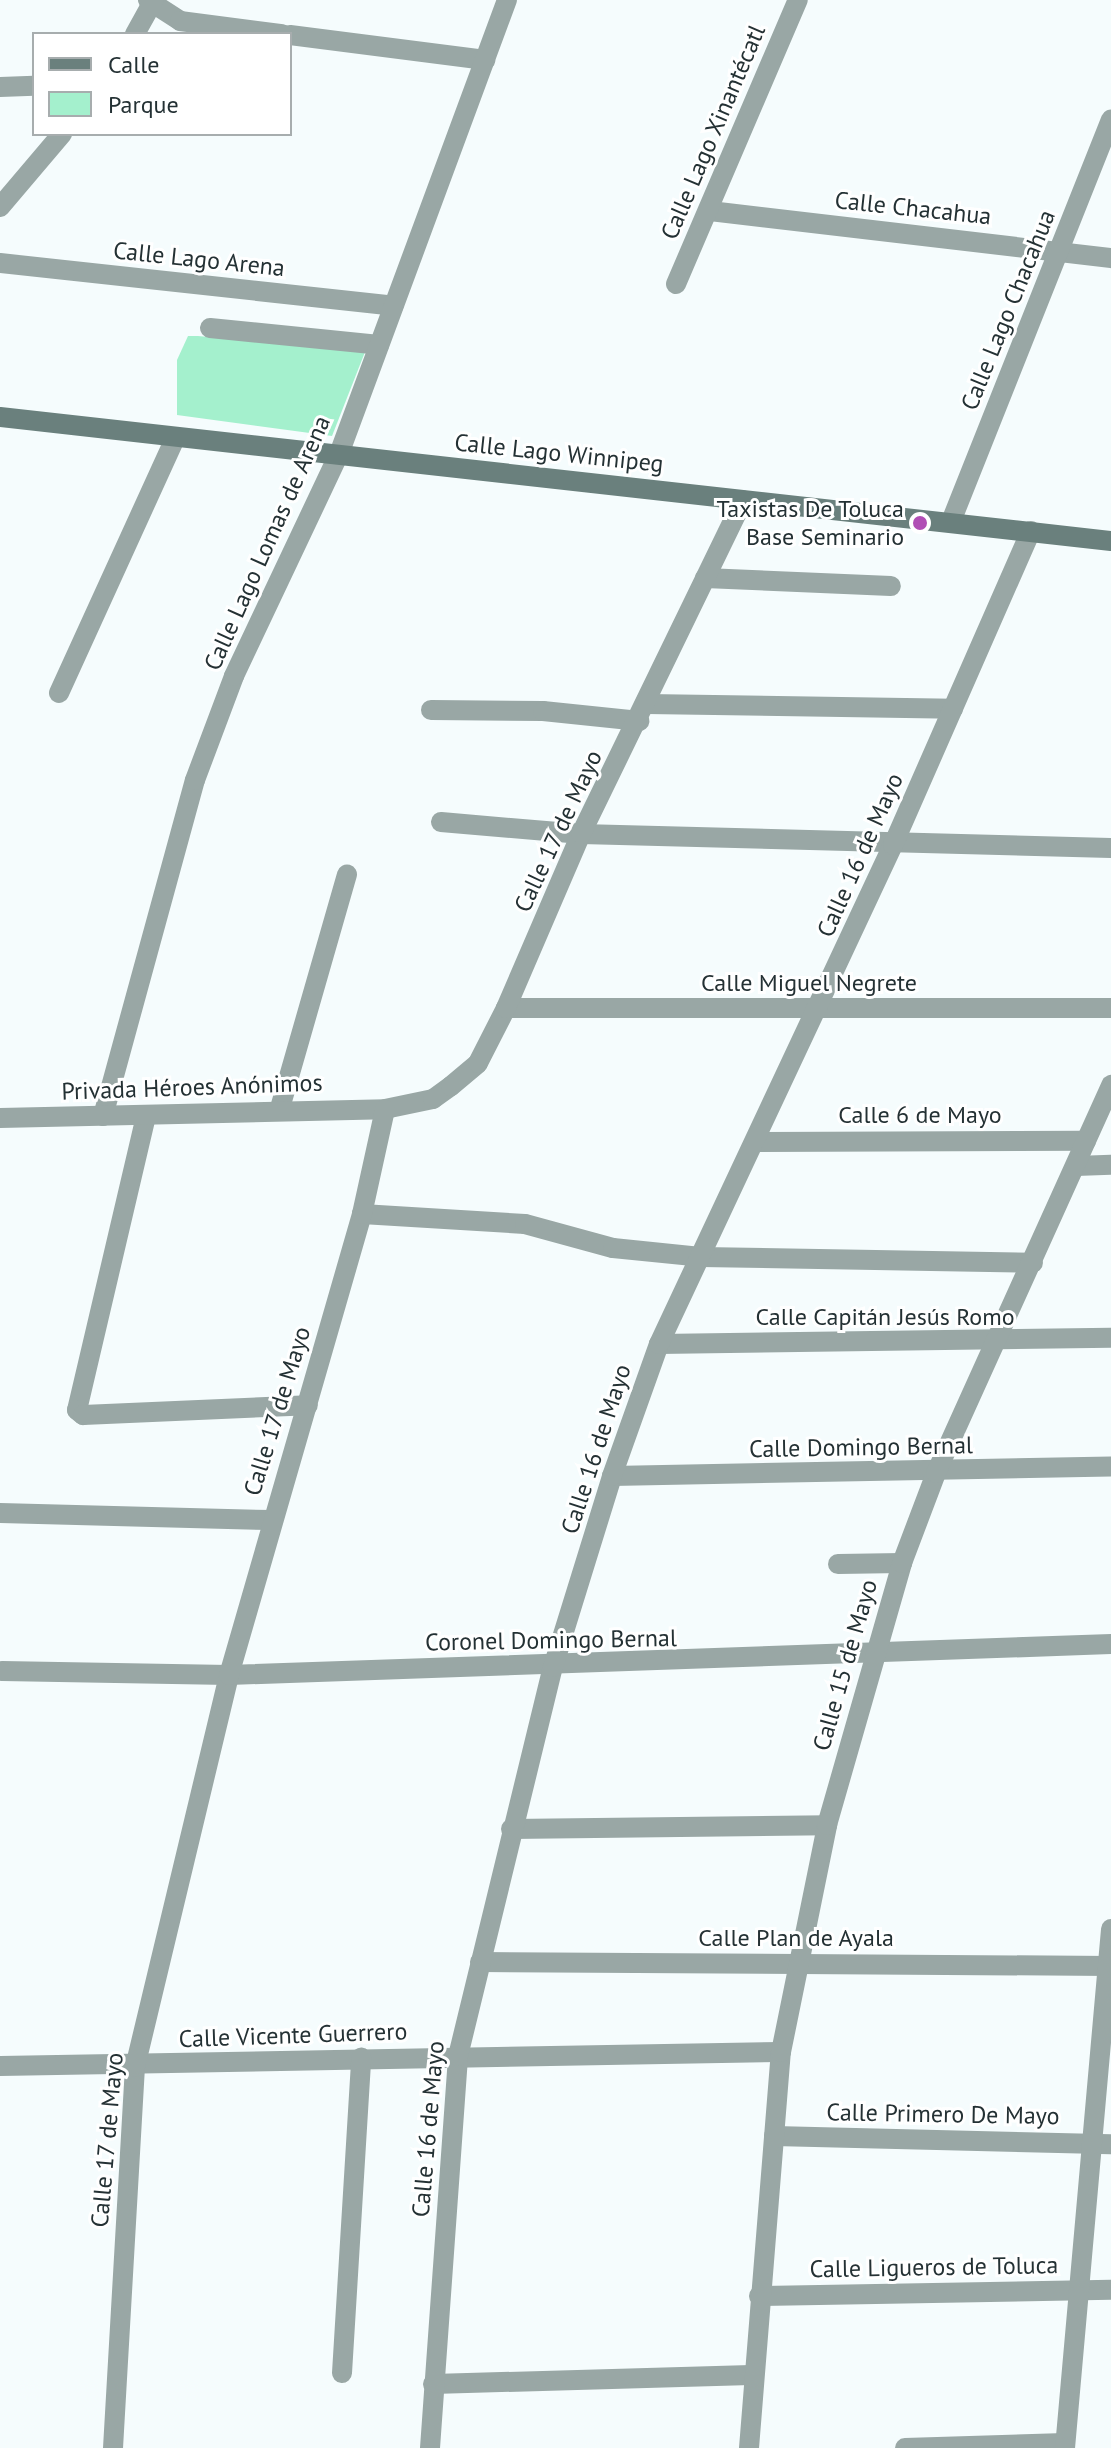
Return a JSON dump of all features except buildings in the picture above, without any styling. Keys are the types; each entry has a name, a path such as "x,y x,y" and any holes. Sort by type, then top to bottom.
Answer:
{"main road":[{"name":"Calle Lago Winnipeg","path":"0,417 175,439 339,454 743,500 952,519 1111,541"}],"street":[{"name":"Calle Lago Lomas de Arena","path":"103,1116 195,780 234,676 339,454 507,0"},
{"name":"Calle Lago Xinantécatl","path":"676,284 710,211 798,0"},
{"path":"136,32 151,1 180,21 266,32"},
{"path":"292,35 485,60"},
{"path":"0,87 32,86"},
{"name":"Calle Lago Chacahua","path":"952,519 1061,251 1102,163 1111,119"},
{"path":"0,207 60,136"},
{"name":"Calle Chacahua","path":"710,211 1111,258"},
{"name":"Calle Lago Arena","path":"0,263 394,306"},
{"path":"210,328 379,345"},
{"path":"59,693 175,439"},
{"name":"Calle 17 de Mayo","path":"113,2448 135,2067 229,1675 362,1214 385,1109 433,1099 478,1063 506,1008 581,834 643,712 743,500"},
{"name":"Calle 16 de Mayo","path":"430,2448 458,2056 553,1667 612,1476 659,1344 818,1010 1031,531"},
{"path":"705,578 891,586"},
{"path":"431,710 643,712 953,709"},
{"path":"441,822 581,834 893,845 1111,848"},
{"path":"280,1108 347,874"},
{"name":"Calle Miguel Negrete","path":"506,1008 1111,1008"},
{"name":"Calle 15 de Mayo","path":"749,2448 751,2375 781,2052 796,1964 827,1825 902,1563 936,1473 1111,1085"},
{"name":"Privada Héroes Anónimos","path":"0,1118 146,1116 280,1108 385,1109"},
{"path":"146,1116 76,1406 83,1415 308,1405"},
{"name":"Calle 6 de Mayo","path":"755,1142 1086,1141"},
{"path":"1076,1166 1111,1165"},
{"path":"362,1214 525,1224 613,1248 701,1257 1033,1263"},
{"name":"Calle Capitán Jesús Romo","path":"659,1344 994,1343 1111,1338"},
{"name":"Calle Domingo Bernal","path":"612,1476 936,1473 1111,1466"},
{"path":"0,1513 272,1520"},
{"path":"838,1564 902,1563"},
{"name":"Coronel Domingo Bernal","path":"2,1671 229,1675 873,1657 1111,1644"},
{"path":"511,1829 827,1825"},
{"path":"905,2448 1065,2445 1080,2291 1102,2144 1111,1929"},
{"name":"Calle Plan de Ayala","path":"480,1962 1109,1966"},
{"name":"Calle Vicente Guerrero","path":"0,2066 135,2067 361,2058 781,2052"},
{"path":"342,2373 361,2058"},
{"name":"Calle Primero De Mayo","path":"774,2136 1102,2144"},
{"name":"Calle Ligueros de Toluca","path":"759,2296 1111,2290"},
{"path":"433,2384 751,2375"}],"green space":[{"path":"188,336 365,352 332,436 177,415 177,360"}],"place":[{"name":"Taxistas De Toluca Base Seminario","path":"920,523"}]}
